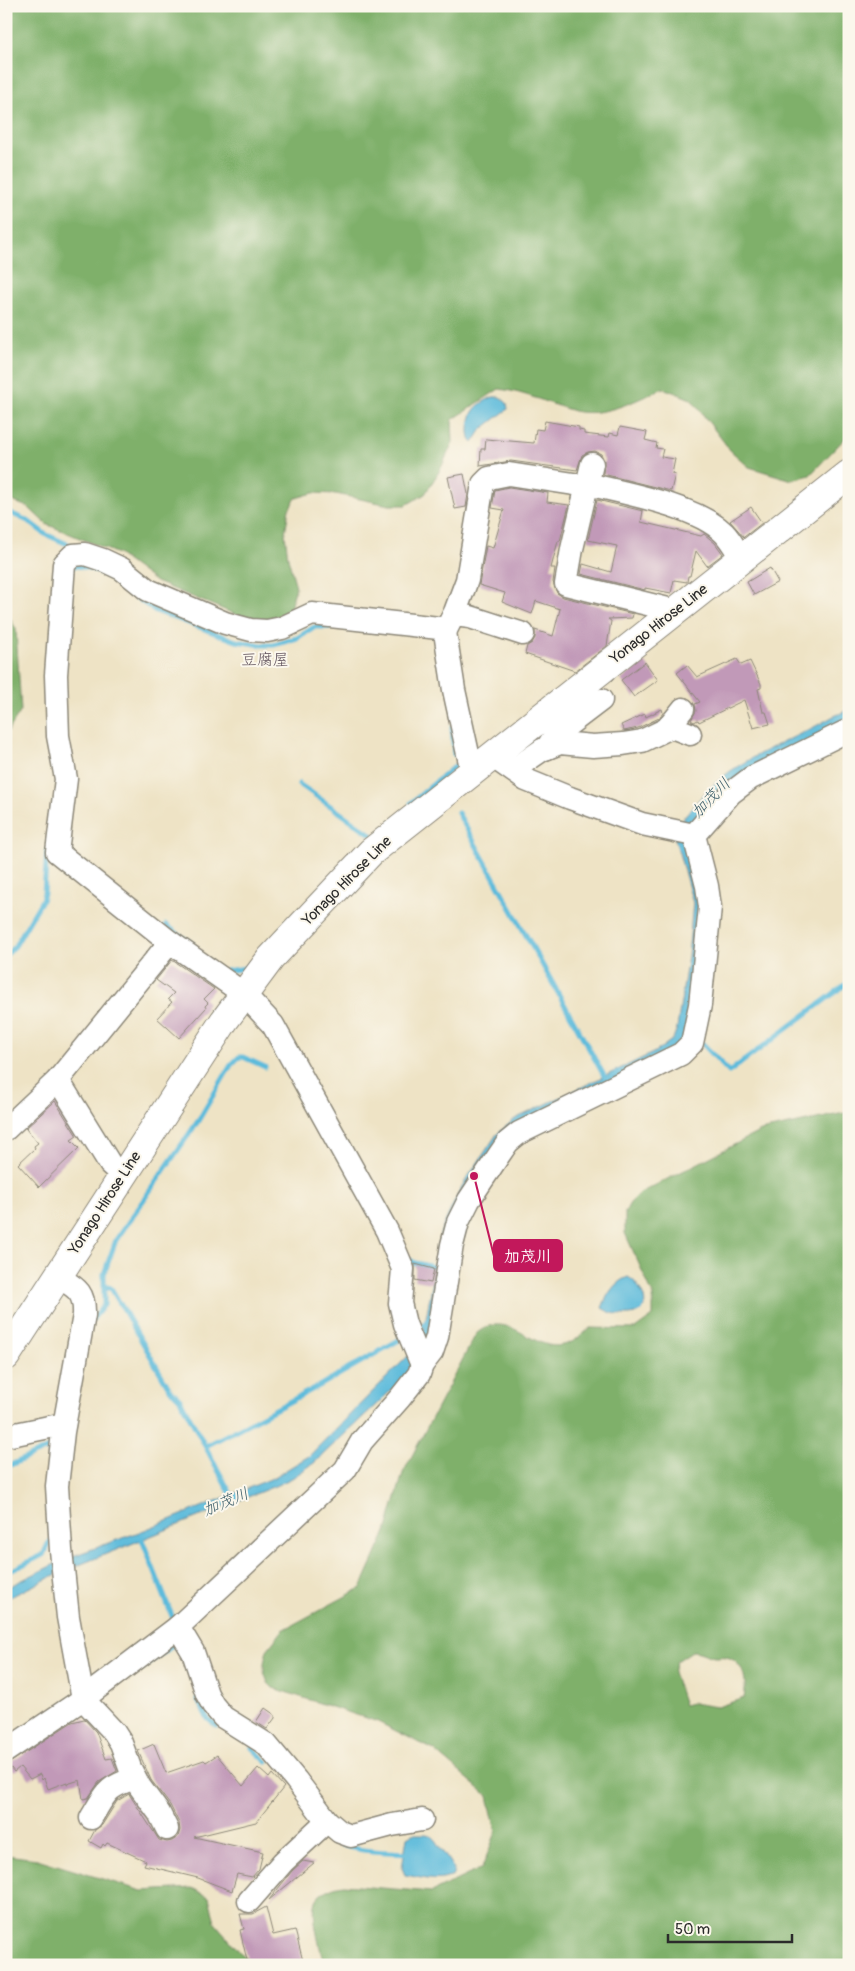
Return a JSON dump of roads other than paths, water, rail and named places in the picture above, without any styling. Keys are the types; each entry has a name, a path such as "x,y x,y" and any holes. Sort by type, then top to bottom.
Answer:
{"main road":[{"name":"Yonago Hirose Line","path":"6,1356 123,1176 270,958 371,852 492,766 676,611 849,474"}],"street":[{"path":"694,835 642,824 570,798 492,766 454,690 449,623 467,580 483,484 489,478 509,474 588,478 695,514 724,533 741,558"},
{"path":"588,478 566,584 676,611"},
{"path":"422,1365 405,1324 400,1303 403,1269 387,1231 272,1025 244,994 170,942 57,852 66,779 58,729 56,675 64,564 73,555 85,554 103,560 122,569 148,590 225,623 250,630 267,632 282,628 312,614 439,628 470,617 524,634"},
{"path":"547,748 555,735 601,700"},
{"path":"492,766 560,744 593,746 623,744 642,740 667,729 676,717 690,734"},
{"path":"694,835 731,793 751,778 849,730"},
{"path":"6,1751 83,1699 178,1627 345,1470 362,1441 419,1374 422,1365 432,1352 437,1337 452,1245 458,1222 508,1142 519,1133 680,1054 692,1044 700,1006 710,907 707,886 694,835"},
{"path":"6,1129 58,1080 170,942"},
{"path":"58,1080 110,1164 123,1176"},
{"path":"57,1276 81,1293 84,1304 84,1315 64,1424 57,1486 62,1566 68,1616 83,1699 114,1732 121,1743 135,1778 159,1813 167,1829"},
{"path":"6,1436 64,1424"},
{"path":"178,1627 193,1652 212,1705 223,1717 266,1744 327,1821 340,1832 351,1836 392,1825 422,1820"},
{"path":"91,1818 108,1790 115,1785 135,1778"},
{"path":"249,1901 283,1862 327,1821"}],"water":[{"path":"493,397 500,397 507,403 508,409 482,429 473,443 469,432 472,414 477,406"},
{"path":"849,708 849,725 698,823 704,888 687,1042 516,1133 485,1172 439,1312 415,1368 314,1463 292,1478 59,1573 6,1599 6,1588 65,1559 142,1531 273,1478 309,1456 412,1352 423,1334 441,1231 462,1186 497,1134 515,1119 657,1051 673,1039 677,1028 688,956 693,903 674,835 676,826 705,793 731,771 762,752 809,730"},
{"path":"628,1277 636,1283 645,1301 644,1307 640,1312 633,1315 625,1315 609,1312 602,1308 612,1290 619,1282"},
{"path":"412,1834 430,1835 435,1840 454,1869 453,1875 448,1878 436,1879 405,1875 402,1868 407,1837"}],"waterway":[{"path":"6,511 28,521 45,534 74,547"},
{"path":"71,566 96,570 156,611 236,641 274,645 297,638 314,627 330,627"},
{"path":"452,728 454,754"},
{"path":"411,803 455,766"},
{"path":"299,784 372,835"},
{"path":"458,813 607,1081"},
{"path":"6,955 15,946 42,900 47,850"},
{"path":"166,925 192,944"},
{"path":"226,971 246,968 250,964"},
{"path":"703,1044 729,1072 849,982"},
{"path":"233,1498 180,1399 169,1388 111,1288 108,1287 104,1290 104,1274 116,1240 198,1121 231,1065 239,1057 243,1057 265,1067"},
{"path":"408,1259 415,1263 438,1268"},
{"path":"92,1320 104,1305 104,1290"},
{"path":"414,1331 429,1321"},
{"path":"206,1446 319,1386 399,1340"},
{"path":"6,1467 49,1448 50,1454"},
{"path":"141,1537 174,1621"},
{"path":"6,1573 43,1555 52,1540"},
{"path":"138,1671 174,1645 181,1651"},
{"path":"197,1699 208,1719 217,1726"},
{"path":"252,1748 267,1762"},
{"path":"324,1836 356,1849 411,1853"}],"place":[{"name":"加茂川","path":"474,1176"}],"district":[{"name":"豆腐屋","path":"265,660"}]}
